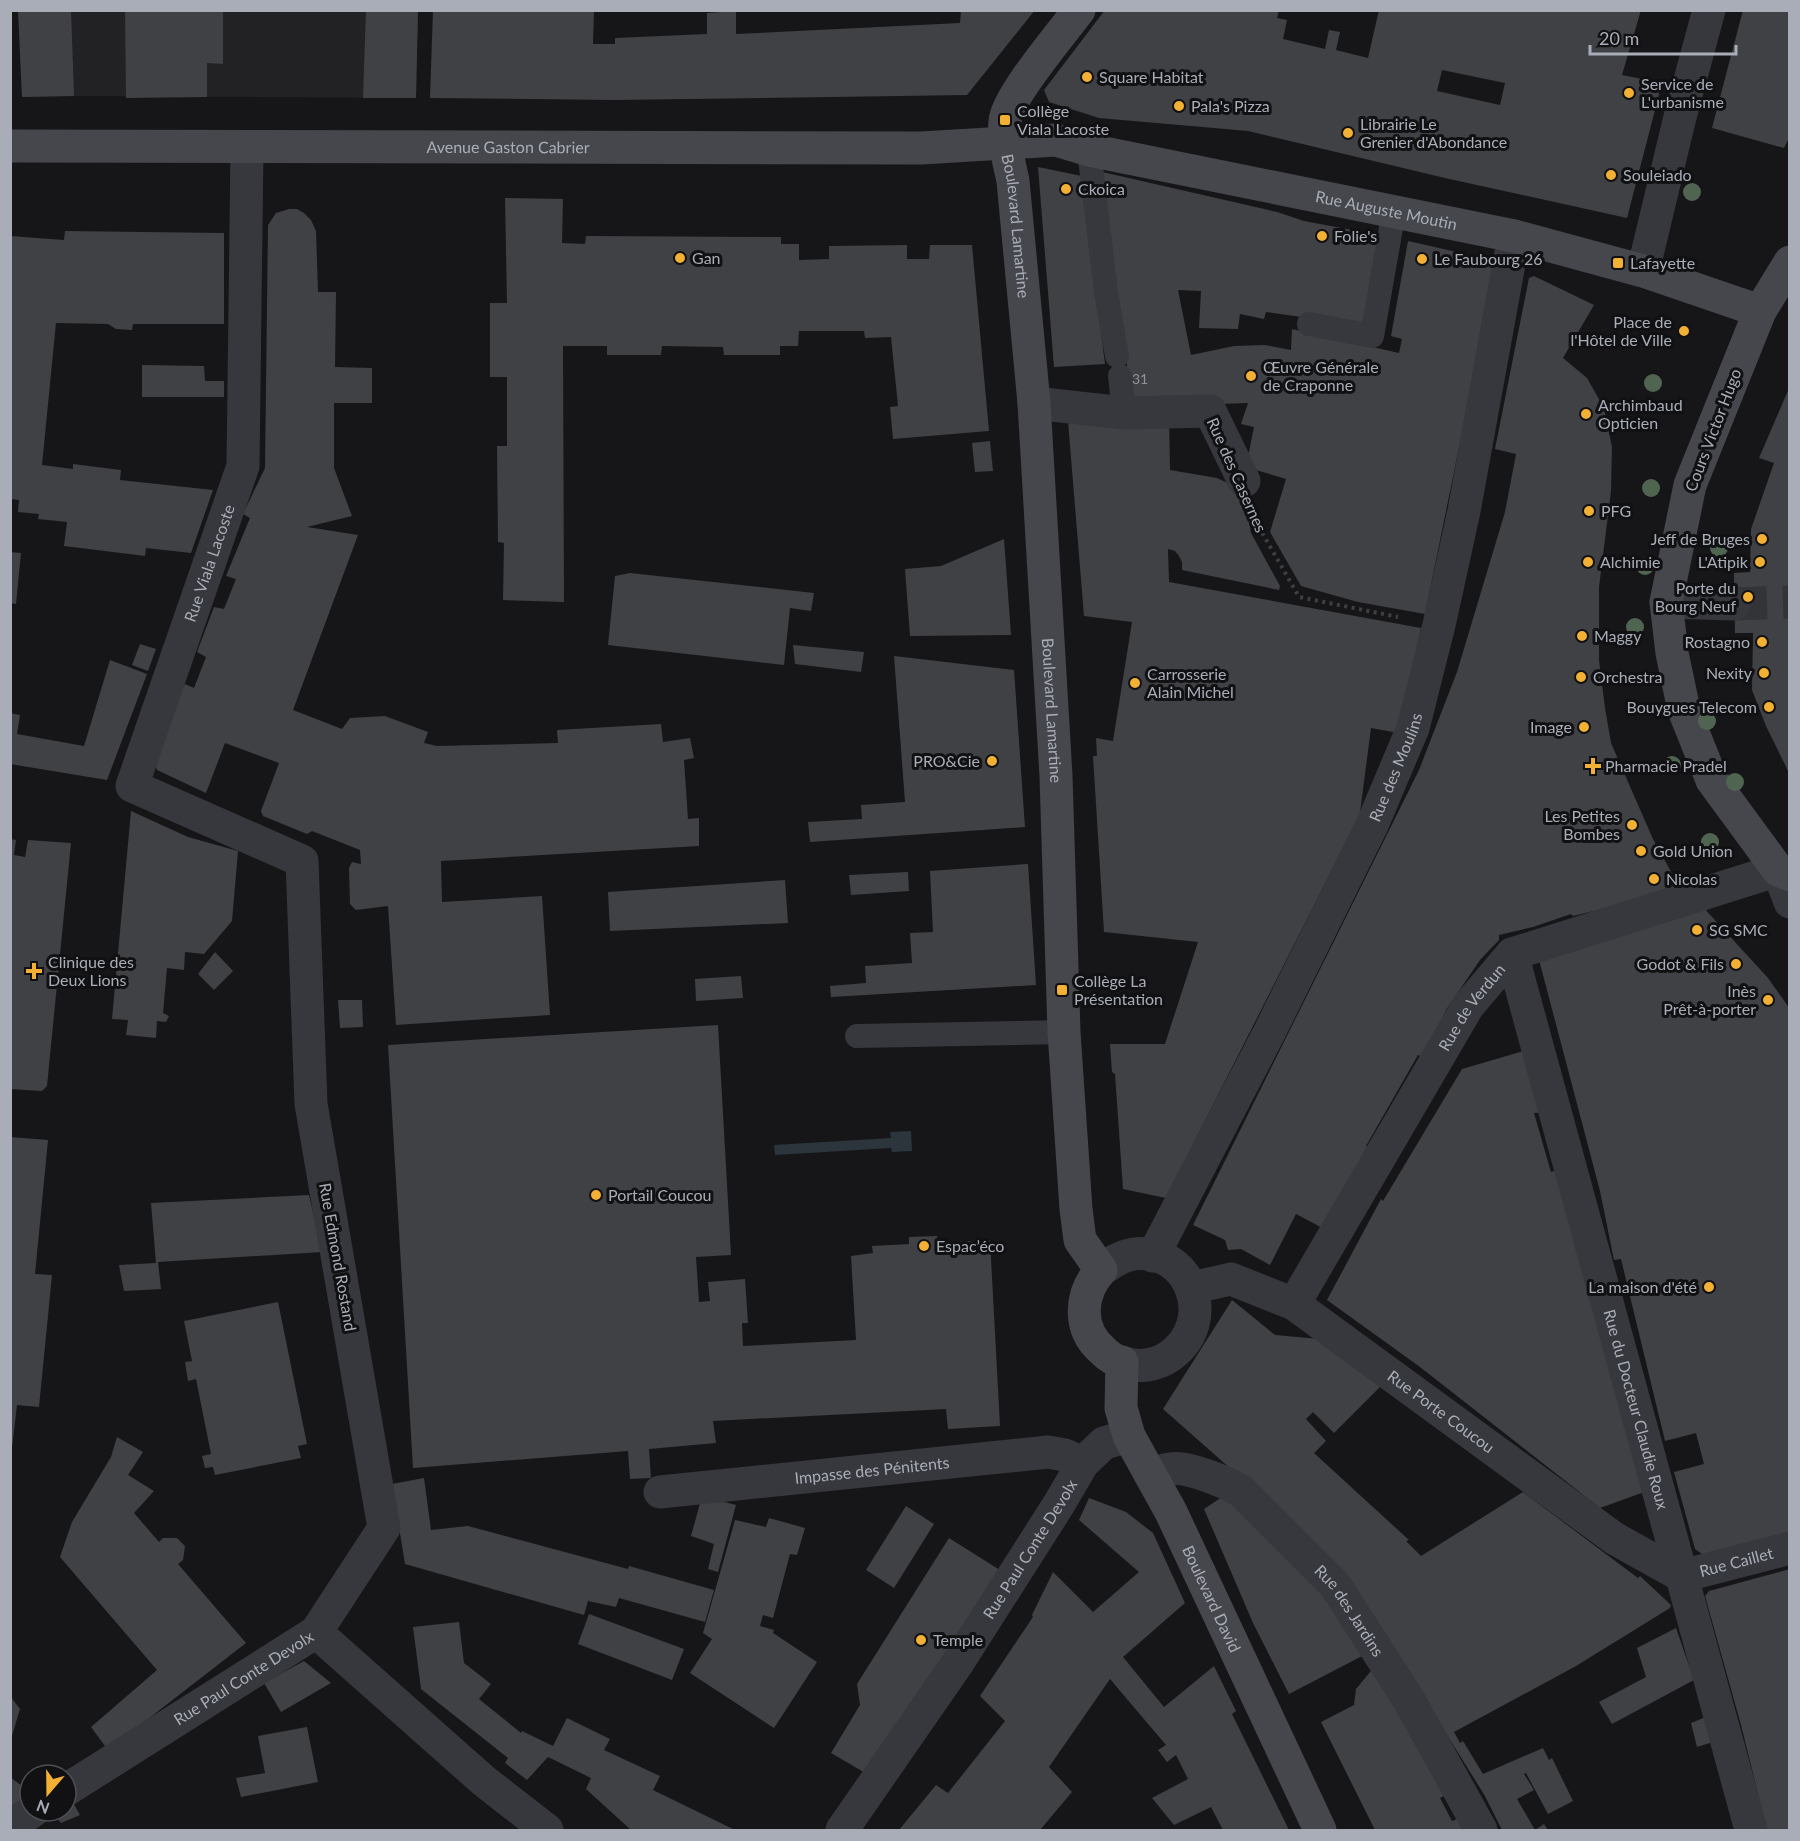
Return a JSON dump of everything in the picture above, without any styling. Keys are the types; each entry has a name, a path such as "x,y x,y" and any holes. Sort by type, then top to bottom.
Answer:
{"street":[{"name":"Boulevard Lamartine","path":"1079,10 1012,100 1005,120 1034,403 1056,777 1064,1032 1076,1209 1080,1240 1101,1270"},
{"path":"1643,271 1679,121 1709,10"},
{"name":"Rue Auguste Moutin","path":"1006,145 1056,141 1089,150 1514,236 1643,271 1760,311"},
{"name":"Avenue Gaston Cabrier","path":"10,146 921,148 1006,145"},
{"name":"Rue Viala Lacoste","path":"247,148 243,466 132,786 302,861"},
{"name":"Rue des Moulins","path":"1154,1256 1270,1031 1372,825 1413,728 1464,511 1514,236"},
{"name":"Cours Victor Hugo","path":"1784,872 1712,780 1684,710 1672,653 1666,602 1690,485 1760,311 1790,262"},
{"name":"Rue des Casernes","path":"1034,403 1124,413 1210,411 1244,481"},
{"path":"1666,602 1734,604"},
{"name":"Rue Edmond Rostand","path":"302,861 311,1104 384,1528 316,1632"},
{"path":"1784,872 1790,902"},
{"name":"Rue de Verdun","path":"1294,1304 1468,1006 1512,954 1784,872"},
{"name":"Rue du Docteur Claudie Roux","path":"1512,954 1751,1830"},
{"path":"1135,1254 1154,1256 1169,1262 1182,1273 1191,1288 1196,1305 1195,1322 1189,1337 1178,1351 1163,1361 1147,1365 1130,1365 1111,1357 1096,1345 1085,1324 1085,1300 1088,1289 1101,1270 1116,1259 1135,1254"},
{"name":"Rue Porte Coucou","path":"1191,1288 1231,1279 1294,1304 1614,1538 1682,1576"},
{"name":"Boulevard David","path":"1122,1362 1121,1408 1129,1436 1172,1512 1320,1830"},
{"name":"Rue Paul Conte Devolx","path":"842,1830 959,1661 1059,1504 1083,1462 1104,1443 1129,1436"},
{"name":"Impasse des Pénitents","path":"660,1491 1048,1452 1083,1462"},
{"name":"Rue des Jardins","path":"1150,1474 1182,1468 1230,1484 1241,1491 1335,1586 1409,1700 1481,1830"},
{"name":"Rue Caillet","path":"1682,1576 1790,1548"},
{"name":"Rue Paul Conte Devolx","path":"78,1782 316,1632 484,1780 547,1830"}],"lane":[{"path":"1089,150 1106,292 1124,413"},
{"path":"1309,324 1372,336 1394,211"},
{"path":"857,1036 1064,1032"}],"path":[{"name":"Rue des Casernes","path":"1244,481 1260,529 1299,597 1405,618"}],"shaded area":[{"path":"18,11 418,11 416,98 22,97"},
{"path":"911,1131 912,1151 892,1152 891,1148 775,1155 774,1145 891,1138 890,1132"}],"building":[{"path":"18,10 71,10 74,96 22,97"},
{"path":"125,10 223,10 223,64 207,63 207,97 126,98"},
{"path":"366,10 418,10 416,98 363,98"},
{"path":"433,10 594,10 593,44 615,44 615,38 707,34 707,13 736,11 736,34 960,23 961,10 1035,10 967,95 615,100 430,98"},
{"path":"1105,10 1279,10 1277,18 1287,20 1283,39 1325,49 1329,30 1340,32 1336,50 1368,58 1379,10 1641,10 1622,75 1662,83 1627,218 1248,131 1099,118 1049,102 1044,90","holes":["1442,70 1505,83 1500,105 1437,91"]},
{"path":"1743,10 1790,10 1790,136 1784,148 1712,128"},
{"path":"1038,167 1082,176 1105,364 1054,367"},
{"path":"1098,171 1277,212 1304,221 1379,235 1363,326 1266,312 1264,319 1240,314 1238,329 1199,328 1201,291 1178,290 1191,355 1234,346 1265,345 1291,350 1292,329 1399,353 1402,339 1391,336 1408,241 1497,261 1425,614 1358,602 1301,586 1270,532 1286,479 1246,467 1254,427 1241,424 1248,403 1129,407 1127,364 1111,291"},
{"path":"505,198 563,199 562,243 585,244 586,236 781,237 781,244 799,244 799,260 829,259 829,246 907,245 907,259 929,259 930,245 972,245 989,431 893,439 890,407 898,406 891,337 865,338 864,331 799,331 798,346 780,346 780,355 724,355 723,347 662,346 661,355 607,355 607,346 563,346 564,602 503,600 504,543 498,542 497,446 507,446 507,377 490,377 490,303 507,303"},
{"path":"297,209 304,213 311,220 316,231 318,292 336,292 335,367 372,368 372,403 334,403 334,468 352,516 307,527 358,535 293,710 342,729 350,718 385,716 428,732 424,743 437,746 558,743 557,730 661,724 663,742 690,738 694,758 684,760 688,819 699,818 699,846 441,861 442,902 542,896 550,1015 396,1025 388,906 356,910 350,904 349,868 352,862 361,864 360,850 312,831 307,834 263,816 261,811 279,763 225,743 206,793 157,770 153,757 185,684 194,688 206,657 197,652 214,607 224,609 236,579 226,576 250,518 243,514 265,468 268,225 276,213"},
{"path":"65,231 224,233 224,324 133,324 132,330 116,329 108,324 56,323 42,465 73,469 73,464 121,470 120,480 213,490 191,553 146,548 145,556 64,546 67,522 38,519 39,514 18,512 19,500 10,499 10,236 64,240"},
{"path":"1534,276 1594,305 1563,358 1587,378 1604,408 1612,447 1611,491 1599,587 1599,660 1605,708 1611,743 1653,839 1681,890 1573,916 1571,914 1533,927 1499,935 1499,940 1480,960 1446,1010 1424,1058 1418,1055 1366,1146 1375,1151 1332,1233 1296,1214 1270,1265 1241,1249 1228,1250 1225,1240 1193,1225 1419,770 1457,672 1505,512 1516,454 1495,449 1529,278"},
{"path":"142,365 204,366 205,381 224,381 224,397 142,397"},
{"path":"1790,386 1790,591 1787,592 1790,594 1790,775 1766,726 1752,690 1753,633 1735,633 1734,573 1750,572 1751,529 1774,463 1759,458"},
{"path":"1169,416 1170,470 1217,478 1244,491 1251,533 1280,586 1279,590 1182,570 1179,556 1175,551 1168,549 1169,582 1421,628 1399,733 1371,728 1358,828 1353,828 1166,1198 1123,1189 1115,1074 1112,1072 1110,1044 1165,1044 1198,942 1104,932 1093,756 1097,756 1096,738 1113,741 1132,622 1084,616 1068,421"},
{"path":"990,441 993,471 975,472 972,443"},
{"path":"1004,539 1011,635 910,636 905,569 941,566"},
{"path":"10,552 21,553 16,604 10,603"},
{"path":"630,573 814,593 811,611 790,608 784,665 608,645 615,576"},
{"path":"140,644 156,649 148,671 132,665"},
{"path":"793,645 864,652 861,672 795,664"},
{"path":"894,656 1014,670 1025,827 810,842 808,822 862,819 861,805 905,802"},
{"path":"110,660 147,674 107,780 10,764 10,713 20,715 17,734 84,746"},
{"path":"131,811 188,837 238,851 232,921 204,954 185,952 184,970 167,968 163,1013 169,1016 166,1022 157,1021 156,1038 126,1035 128,1020 112,1019"},
{"name":"Clinique des Deux Lions","path":"10,839 16,840 14,855 25,857 28,840 71,843 47,1086 42,1091 10,1089"},
{"path":"1028,864 1036,985 831,997 830,986 866,983 865,966 912,963 910,933 933,932 930,871"},
{"path":"908,872 909,891 851,895 849,875"},
{"path":"785,880 788,923 610,931 608,892"},
{"path":"1702,906 1768,978 1790,1009 1790,1537 1709,1559 1695,1549 1674,1472 1704,1464 1696,1433 1665,1441 1621,1259 1614,1260 1600,1191 1538,956"},
{"path":"215,952 233,971 214,990 198,974"},
{"path":"741,976 743,998 696,1001 695,979"},
{"path":"338,1000 362,1000 363,1027 340,1028"},
{"path":"718,1025 731,1255 696,1257 699,1302 710,1301 708,1282 745,1279 748,1323 742,1323 743,1346 856,1340 851,1256 873,1253 872,1246 909,1244 909,1237 937,1236 938,1243 990,1240 1000,1426 948,1429 946,1409 713,1421 716,1443 649,1449 651,1478 630,1479 628,1451 413,1468 388,1045"},
{"path":"1530,1049 1546,1112 1534,1113 1551,1172 1561,1168 1647,1491 1600,1508 1420,1367 1327,1300 1381,1199 1383,1201 1462,1069"},
{"path":"10,1137 48,1140 35,1274 52,1275 39,1407 17,1405 12,1448 10,1448"},
{"path":"309,1195 322,1252 158,1262 161,1289 124,1291 119,1265 156,1263 151,1203"},
{"path":"1232,1300 1275,1335 1319,1339 1381,1386 1334,1433 1313,1412 1306,1419 1326,1441 1314,1453 1409,1540 1406,1541 1421,1556 1523,1492 1638,1578 1640,1576 1671,1605 1670,1608 1576,1666 1454,1732 1460,1743 1463,1741 1483,1774 1543,1748 1549,1760 1552,1758 1573,1801 1548,1814 1526,1773 1524,1774 1534,1790 1517,1799 1535,1830 1502,1830 1485,1796 1429,1706 1266,1500 1163,1409"},
{"path":"278,1302 307,1444 298,1446 301,1458 215,1475 213,1467 205,1468 202,1456 211,1454 196,1379 188,1381 185,1362 192,1361 184,1321"},
{"path":"117,1437 143,1452 128,1475 154,1491 134,1513 159,1542 163,1538 177,1538 185,1546 183,1560 178,1564 246,1643 108,1750 91,1727 157,1670 60,1557 72,1522 111,1457"},
{"path":"424,1478 431,1530 468,1526 628,1569 629,1566 714,1590 705,1622 619,1598 616,1607 588,1601 584,1615 405,1564 392,1484"},
{"path":"1228,1493 1313,1581 1366,1654 1289,1694 1253,1623 1204,1509"},
{"path":"702,1496 736,1505 718,1572 708,1569 714,1544 691,1536"},
{"path":"1089,1498 1126,1512 1153,1533 1185,1603 1123,1657 1164,1707 1214,1666 1236,1711 1232,1714 1289,1830 1223,1830 1211,1807 1174,1825 1152,1798 1188,1779 1176,1755 1167,1762 1158,1750 1166,1745 1110,1679 1049,1767 1072,1792 1040,1830 899,1830 936,1785 948,1793 1005,1721 980,1696 1033,1617 1053,1572 1093,1612 1139,1572 1079,1520"},
{"path":"906,1506 934,1524 894,1588 866,1570"},
{"path":"769,1518 805,1528 797,1555 790,1554 773,1618 763,1615 760,1626 774,1630 773,1633 817,1662 774,1728 690,1673 712,1639 703,1633 735,1520 766,1527"},
{"name":"Temple","path":"949,1538 1003,1572 867,1774 831,1753 860,1705 857,1684"},
{"path":"1790,1569 1790,1830 1767,1830 1705,1596 1709,1591"},
{"path":"589,1614 684,1649 672,1680 578,1644"},
{"path":"459,1622 464,1663 491,1684 479,1699 521,1733 522,1731 553,1746 567,1718 610,1739 604,1750 660,1776 653,1790 735,1830 631,1830 586,1789 591,1778 548,1757 527,1780 505,1763 508,1758 421,1689 413,1627"},
{"path":"1676,1628 1694,1680 1612,1724 1599,1702 1646,1677 1637,1648"},
{"path":"304,1661 331,1683 281,1712 264,1683"},
{"path":"1375,1666 1447,1794 1440,1798 1452,1821 1459,1818 1465,1830 1375,1830 1321,1722 1354,1705 1356,1689"},
{"path":"10,1696 20,1709 11,1739 10,1738"},
{"path":"1706,1717 1713,1742 1697,1747 1691,1723"},
{"path":"307,1727 318,1782 241,1797 236,1778 265,1773 258,1736"},
{"path":"10,1777 18,1783 18,1810 10,1814"},
{"path":"1544,1824 1548,1830 1535,1830"}],"tunnel":[{"path":"1734,604 1790,602"}],"place":[{"name":"Square Habitat","path":"1087,77"},
{"name":"Service de L'urbanisme","path":"1629,93"},
{"name":"Pala's Pizza","path":"1179,106"},
{"name":"Collège Viala Lacoste","path":"1005,120"},
{"name":"Librairie Le Grenier d'Abondance","path":"1348,133"},
{"name":"Souleiado","path":"1611,175"},
{"name":"Ckoica","path":"1066,189"},
{"name":"Folie's","path":"1322,236"},
{"name":"Gan","path":"680,258"},
{"name":"Le Faubourg 26","path":"1422,259"},
{"name":"Lafayette","path":"1618,263"},
{"name":"Place de l'Hôtel de Ville","path":"1684,331"},
{"name":"Œuvre Générale de Craponne","path":"1251,376"},
{"name":"Archimbaud Opticien","path":"1586,414"},
{"name":"PFG","path":"1589,511"},
{"name":"Jeff de Bruges","path":"1762,539"},
{"name":"Alchimie","path":"1588,562"},
{"name":"L'Atipik","path":"1760,562"},
{"name":"Porte du Bourg Neuf","path":"1748,597"},
{"name":"Maggy","path":"1582,636"},
{"name":"Rostagno","path":"1762,642"},
{"name":"Nexity","path":"1764,673"},
{"name":"Orchestra","path":"1581,677"},
{"name":"Carrosserie Alain Michel","path":"1135,683"},
{"name":"Bouygues Telecom","path":"1769,707"},
{"name":"Image","path":"1584,727"},
{"name":"PRO&Cie","path":"992,761"},
{"name":"Pharmacie Pradel","path":"1593,766"},
{"name":"Les Petites Bombes","path":"1632,825"},
{"name":"Gold Union","path":"1641,851"},
{"name":"Nicolas","path":"1654,879"},
{"name":"SG SMC","path":"1697,930"},
{"name":"Godot & Fils","path":"1736,964"},
{"name":"Clinique des Deux Lions","path":"34,971"},
{"name":"Collège La Présentation","path":"1062,990"},
{"name":"Inès Prêt-à-porter","path":"1768,1000"},
{"name":"Portail Coucou","path":"596,1195"},
{"name":"Espac’éco","path":"924,1246"},
{"name":"La maison d'été","path":"1709,1287"},
{"name":"Temple","path":"921,1640"}]}
